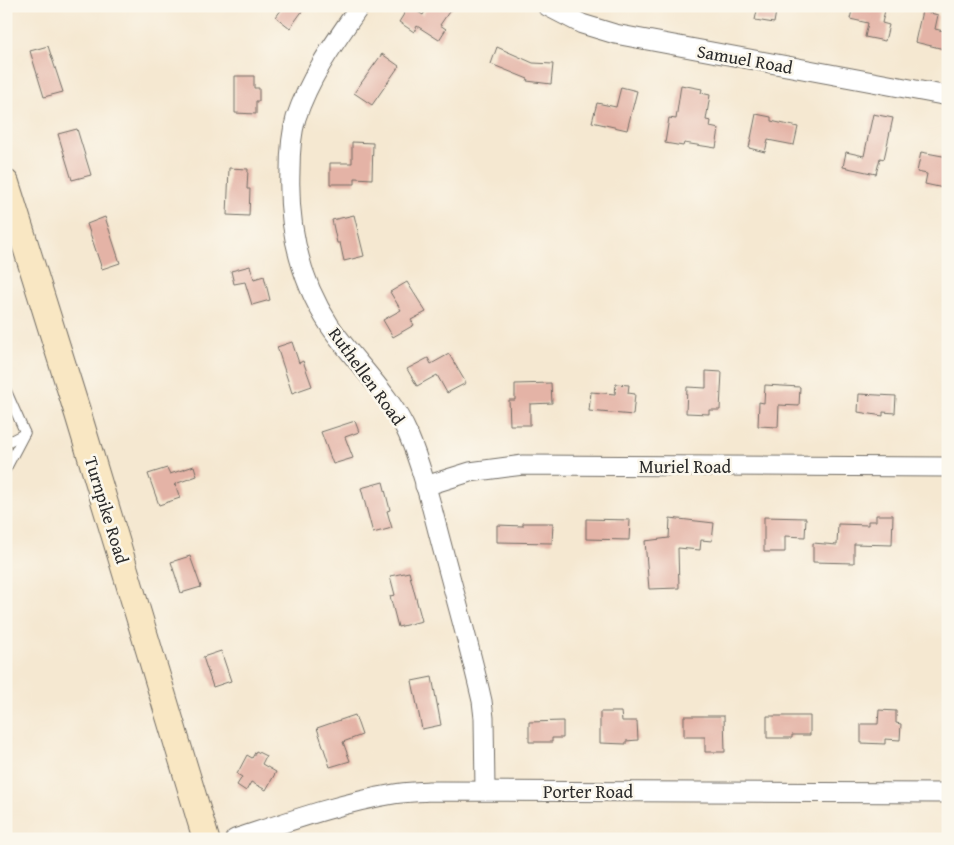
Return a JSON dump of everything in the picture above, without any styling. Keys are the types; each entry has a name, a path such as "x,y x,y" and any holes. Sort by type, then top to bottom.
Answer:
{"main road":[{"name":"Turnpike Road","path":"6,183 84,433 206,839"}],"street":[{"name":"Ruthellen Road","path":"360,6 323,60 295,120 290,159 292,224 300,262 315,300 346,347 389,401 408,434 425,486 482,701 485,790"},
{"name":"Samuel Road","path":"547,6 576,21 615,34 948,96"},
{"name":"Muriel Road","path":"425,486 470,472 523,465 948,467"},
{"name":"Porter Road","path":"235,839 323,811 389,795 429,791 948,794"}],"lane":[{"path":"6,390 25,433"},
{"path":"6,443 25,433"},
{"path":"6,469 25,433"}],"building":[{"path":"284,6 306,6 290,28 276,17"},
{"path":"409,6 423,15 428,6 453,6 440,25 446,29 439,40 417,26 414,32 399,22"},
{"path":"758,6 777,6 774,23 755,20"},
{"path":"853,6 886,6 882,23 889,25 885,41 865,37 868,23 850,19"},
{"path":"922,11 938,15 935,29 948,32 948,50 915,42"},
{"path":"48,46 63,92 44,97 30,51"},
{"path":"497,47 533,63 553,64 551,84 527,81 528,79 491,64"},
{"path":"382,54 399,66 372,105 354,93"},
{"path":"235,76 254,76 254,88 259,88 256,114 235,113"},
{"path":"681,85 702,89 701,93 710,95 706,120 711,121 710,127 719,129 716,148 684,143 683,146 665,143 669,118 676,119"},
{"path":"621,87 637,91 627,130 592,122 597,103 616,107"},
{"path":"756,114 771,117 771,121 798,127 794,145 768,140 765,152 749,148"},
{"path":"873,114 893,118 884,159 880,158 876,174 843,167 846,152 864,156"},
{"path":"77,129 91,175 72,180 58,134"},
{"path":"352,142 373,143 372,179 355,178 355,184 330,184 330,163 352,163"},
{"path":"921,152 948,157 948,189 925,184 927,174 917,172"},
{"path":"229,168 248,169 247,189 250,189 249,216 227,215"},
{"path":"354,215 364,256 344,261 340,243 337,243 332,220"},
{"path":"105,217 120,263 102,269 87,224"},
{"path":"250,266 254,279 264,276 270,300 252,305 245,282 234,284 231,271"},
{"path":"407,282 426,312 411,320 414,325 393,337 383,320 401,310 390,292"},
{"path":"292,342 299,363 303,361 312,386 292,393 277,347"},
{"path":"449,354 466,383 447,393 437,375 417,386 407,369 428,358 431,364"},
{"path":"706,371 722,372 720,410 709,410 709,414 686,413 687,387 706,388"},
{"path":"551,383 552,403 530,404 530,425 510,425 509,400 515,400 515,384"},
{"path":"616,384 629,385 628,393 635,394 633,415 589,411 591,392 615,394"},
{"path":"765,385 800,387 799,406 779,405 778,427 758,426 759,402 764,403"},
{"path":"859,394 896,396 895,413 883,412 883,416 858,412"},
{"path":"355,421 359,432 345,437 353,458 333,464 321,432"},
{"path":"194,466 197,476 175,484 180,498 159,505 148,474 167,468 170,474"},
{"path":"383,482 390,510 387,511 392,528 373,533 361,488"},
{"path":"876,515 893,515 892,545 854,544 854,563 813,562 813,543 837,545 838,524 868,525 868,521 876,521"},
{"path":"764,517 806,518 805,537 785,536 785,552 764,552"},
{"path":"670,518 714,523 712,541 701,540 700,550 678,548 679,588 649,589 645,541 669,538"},
{"path":"586,519 630,520 629,540 586,539"},
{"path":"523,523 553,523 552,543 497,542 497,525 523,526"},
{"path":"190,556 201,587 181,593 171,562"},
{"path":"409,572 422,621 398,627 390,596 395,595 390,576"},
{"path":"221,651 231,681 213,687 203,657"},
{"path":"432,677 441,725 422,729 412,681"},
{"path":"879,710 896,711 896,723 901,724 900,740 885,739 885,744 861,743 861,724 878,724"},
{"path":"600,712 621,712 622,721 637,721 638,740 626,741 626,744 600,743"},
{"path":"355,715 362,735 343,742 350,761 330,767 317,728"},
{"path":"684,716 724,716 725,752 705,752 705,737 684,737"},
{"path":"767,716 810,716 810,735 792,735 792,738 767,738"},
{"path":"563,721 563,738 552,738 552,742 529,742 529,722"},
{"path":"256,751 266,756 262,764 276,772 266,790 251,782 246,791 237,785 242,777 237,774 247,755 252,758"}]}
